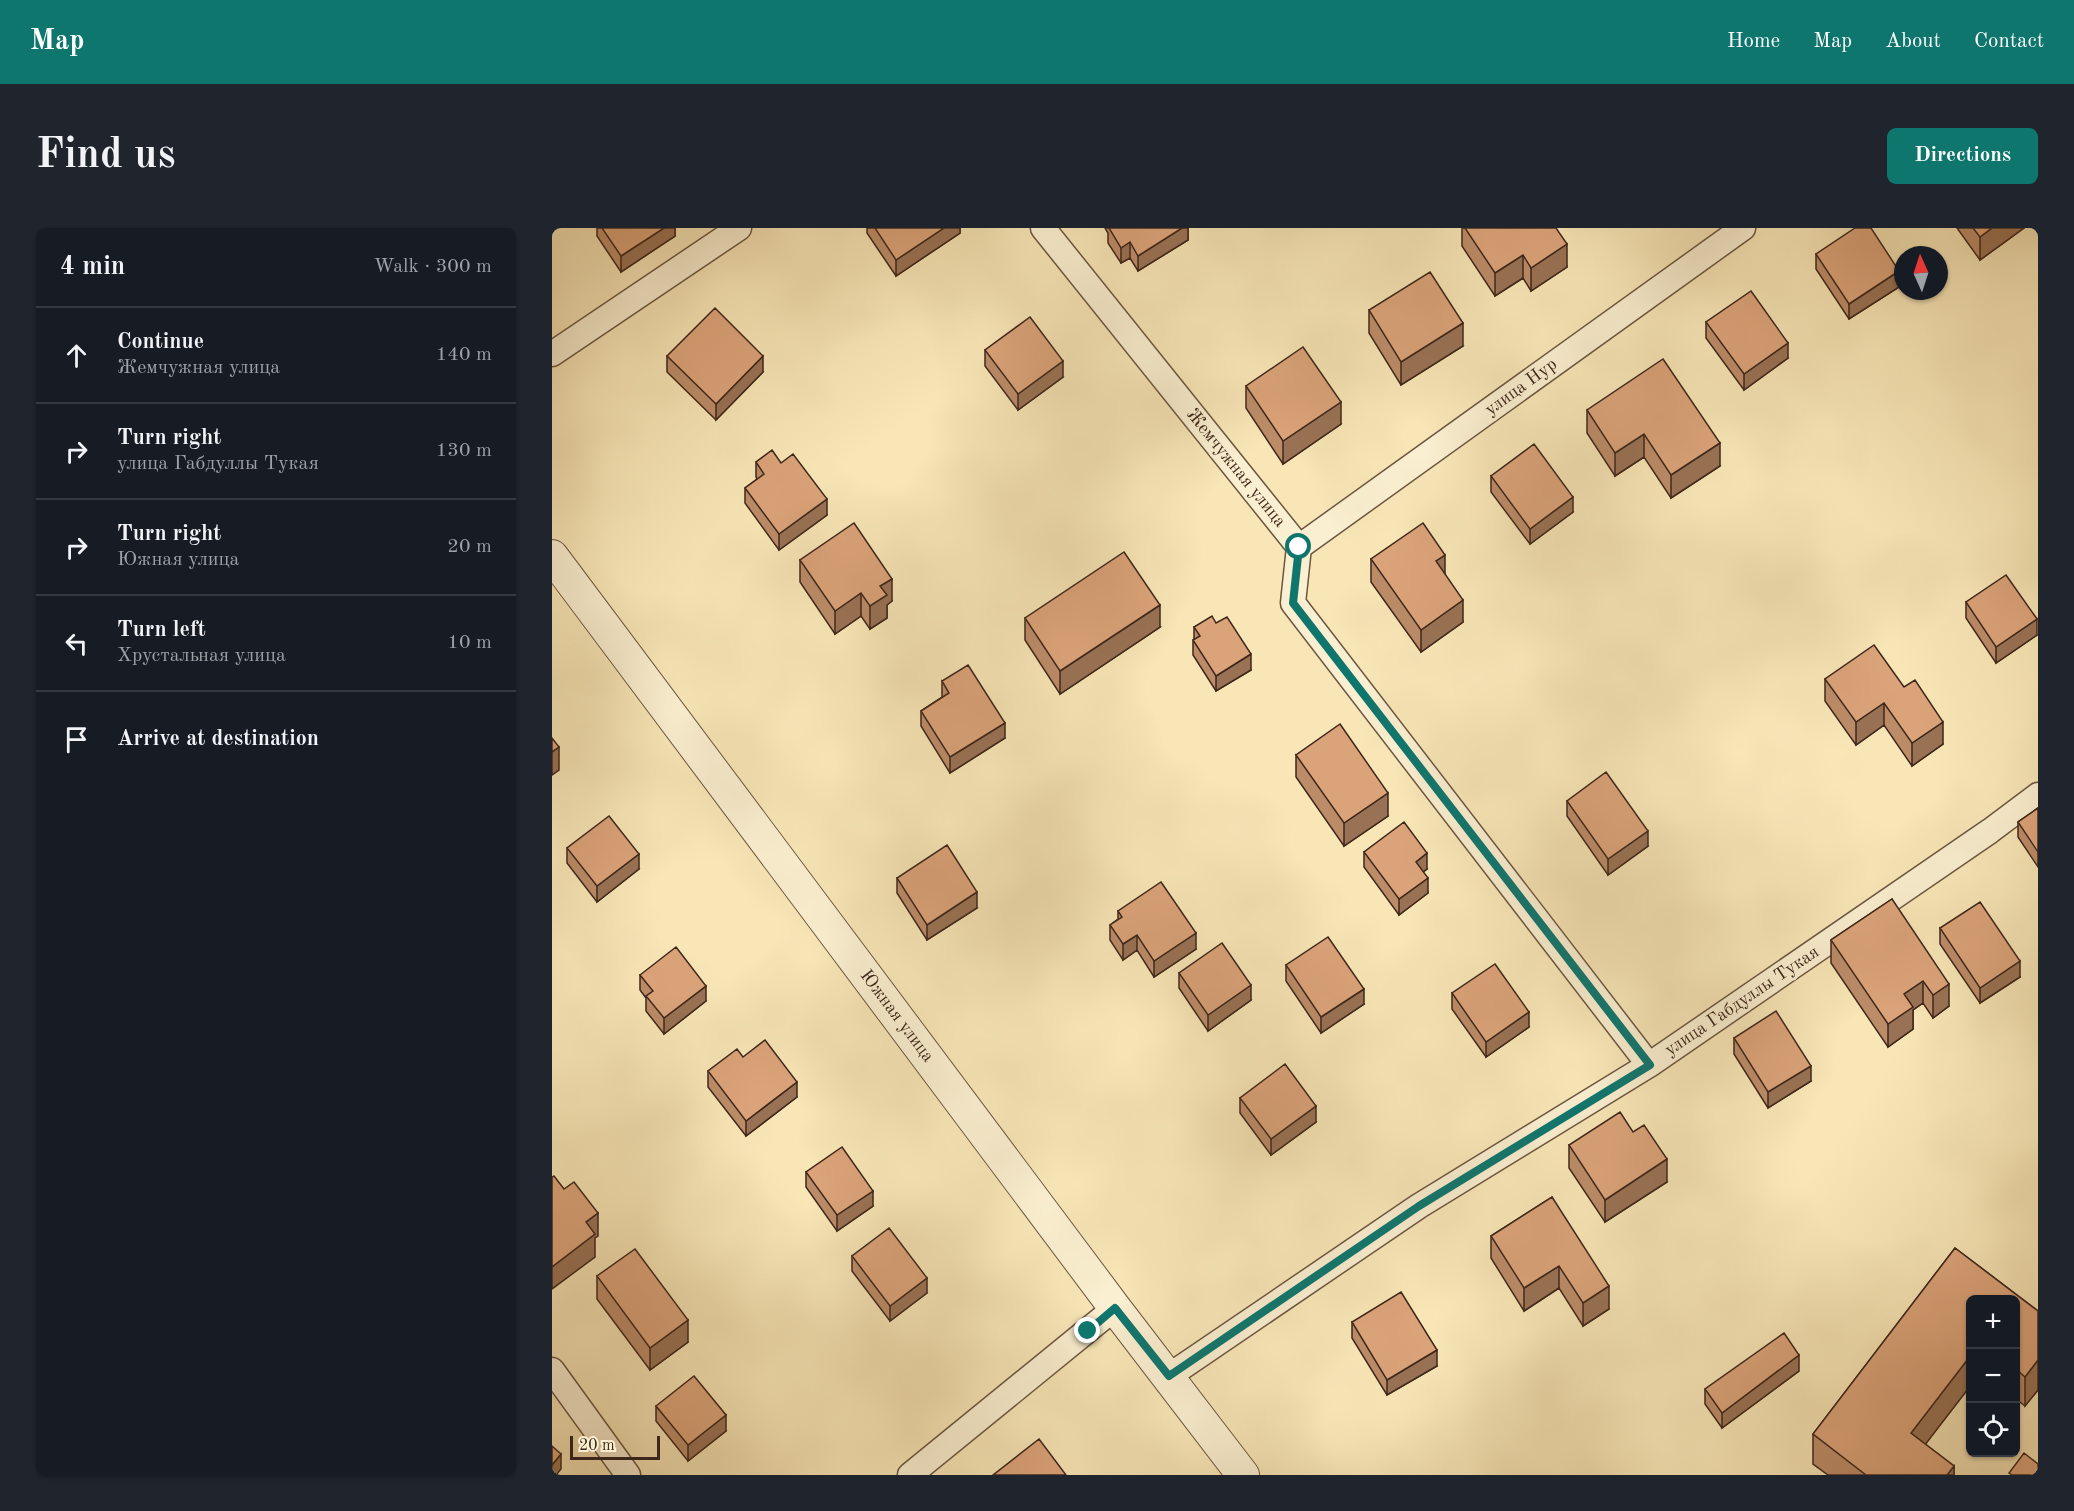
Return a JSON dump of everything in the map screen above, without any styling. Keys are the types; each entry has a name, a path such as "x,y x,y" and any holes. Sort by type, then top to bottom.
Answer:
{"street":[{"path":"552,354 739,228"},
{"name":"Жемчужная улица","path":"1042,228 1299,547"},
{"name":"улица Нур","path":"1299,547 1743,228"},
{"path":"1299,547 1293,603 1650,1065"},
{"name":"Южная улица","path":"552,556 1115,1308 1243,1475"},
{"name":"улица Габдуллы Тукая","path":"1169,1376 1419,1206 1650,1065 1990,831 2038,795"},
{"path":"910,1475 1115,1308"},
{"path":"552,1370 628,1475"}],"building":[{"path":"602,228 664,228 621,256"},
{"path":"875,228 944,228 896,260"},
{"path":"1109,228 1182,228 1138,256 1130,242 1121,248"},
{"path":"1465,228 1556,228 1567,244 1531,268 1523,255 1495,273"},
{"path":"1855,228 1871,228 1894,263 1894,274 1849,304 1816,254"},
{"path":"1973,228 1992,228 1980,237"},
{"path":"1430,272 1463,323 1401,362 1369,310"},
{"path":"1751,291 1788,343 1744,374 1706,322"},
{"path":"715,308 763,356 716,404 667,356"},
{"path":"1030,317 1063,361 1018,394 985,350"},
{"path":"1303,347 1341,402 1283,441 1246,386"},
{"path":"1663,359 1720,443 1671,475 1644,434 1615,453 1587,410"},
{"path":"1534,444 1573,497 1530,529 1491,476"},
{"path":"772,450 781,463 793,454 827,499 779,534 745,488 764,474 756,462"},
{"path":"854,523 892,579 880,586 887,595 870,606 861,593 835,611 800,560"},
{"path":"1423,523 1445,555 1436,561 1463,600 1421,630 1371,559"},
{"path":"1124,552 1160,605 1060,671 1025,618"},
{"path":"2006,575 2037,619 1996,647 1966,602"},
{"path":"1212,616 1216,623 1227,617 1251,654 1216,676 1193,640 1200,636 1194,627"},
{"path":"1874,645 1904,687 1915,680 1943,722 1912,743 1884,703 1856,722 1825,679"},
{"path":"968,665 1005,723 950,757 921,711 949,693 942,681"},
{"path":"1340,724 1388,793 1344,823 1296,755"},
{"path":"552,738 559,747 552,752"},
{"path":"1606,772 1648,831 1608,859 1567,801"},
{"path":"2038,808 2038,852 2018,822"},
{"path":"609,816 639,854 597,886 567,848"},
{"path":"1404,822 1427,853 1416,862 1428,878 1399,899 1364,852"},
{"path":"947,845 977,892 927,925 897,878"},
{"path":"1161,882 1196,933 1154,961 1137,935 1123,944 1110,925 1122,917 1118,911"},
{"path":"1892,899 1949,984 1933,995 1923,981 1904,994 1913,1007 1888,1024 1831,940"},
{"path":"1980,902 2020,961 1980,988 1940,928"},
{"path":"1328,937 1364,989 1321,1017 1286,965"},
{"path":"1222,943 1251,985 1208,1015 1179,973"},
{"path":"676,947 706,986 664,1018 646,996 653,991 640,975"},
{"path":"1495,964 1529,1012 1486,1042 1452,993"},
{"path":"1776,1011 1811,1066 1768,1092 1734,1038"},
{"path":"765,1040 797,1082 746,1121 708,1071 737,1049 743,1057"},
{"path":"1285,1064 1316,1106 1271,1139 1240,1098"},
{"path":"1620,1112 1633,1132 1644,1125 1667,1159 1605,1200 1569,1145"},
{"path":"842,1147 873,1191 837,1215 806,1172"},
{"path":"554,1176 564,1189 574,1182 598,1213 586,1222 595,1234 552,1267 552,1177"},
{"path":"1552,1197 1609,1286 1583,1303 1559,1266 1524,1288 1491,1236"},
{"path":"889,1228 927,1278 890,1306 852,1256"},
{"path":"1955,1248 2017,1295 1966,1295 1966,1362 1911,1433 1954,1466 1947,1475 1866,1475 1813,1434"},
{"path":"635,1249 688,1320 650,1348 597,1276"},
{"path":"1401,1292 1437,1350 1387,1380 1352,1322"},
{"path":"2020,1297 2038,1311 2038,1360 2025,1377 2020,1373"},
{"path":"1784,1333 1799,1355 1722,1413 1705,1389"},
{"path":"694,1376 726,1415 688,1445 656,1406"},
{"path":"1039,1439 1066,1475 993,1475"},
{"path":"552,1446 561,1454 552,1465"},
{"path":"2024,1453 2038,1464 2038,1475 2009,1473"}],"route":[{"path":"1088,1331 1115,1308 1169,1376 1419,1206 1650,1065 1293,603 1299,547"}]}
